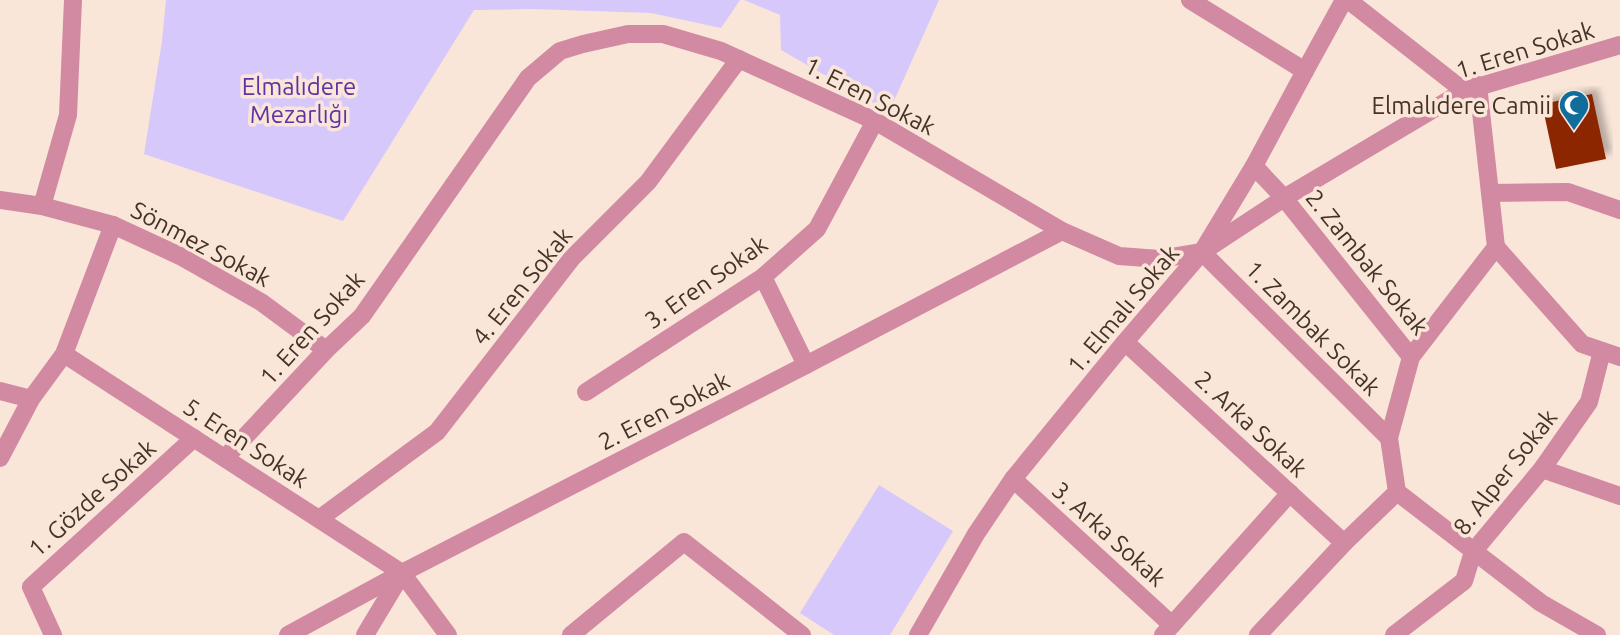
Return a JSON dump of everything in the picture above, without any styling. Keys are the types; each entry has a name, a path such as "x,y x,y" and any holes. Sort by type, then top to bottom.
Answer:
{"street":[{"path":"42,206 68,116 72,0"},
{"path":"1190,0 1305,71"},
{"path":"1346,0 1471,88 1490,193 1496,247 1582,344 1620,357"},
{"name":"1. Elmalı Sokak","path":"918,635 976,534 1013,480 1202,252 1254,166 1346,0"},
{"name":"1. Eren Sokak","path":"225,458 362,316 528,78 560,51 583,44 628,34 663,34 721,51 875,121 1062,231 1119,256 1160,259 1202,252 1284,198 1471,88 1616,49"},
{"name":"4. Eren Sokak","path":"318,519 437,432 572,258 648,182 739,59"},
{"name":"3. Eren Sokak","path":"586,392 763,277 817,229 875,121"},
{"name":"2. Zambak Sokak","path":"1254,166 1284,198 1411,357"},
{"path":"1490,193 1568,192 1620,210"},
{"name":"Sönmez Sokak","path":"0,200 42,206 113,225 180,256 261,302 326,351"},
{"path":"0,458 32,399 64,354 113,225"},
{"name":"2. Eren Sokak","path":"288,635 402,573 1062,231"},
{"path":"1496,247 1411,357 1388,438 1397,492 1541,603 1597,635"},
{"name":"1. Zambak Sokak","path":"1202,252 1388,438"},
{"path":"763,277 806,366"},
{"name":"2. Arka Sokak","path":"1125,342 1344,543"},
{"name":"8. Alper Sokak","path":"1405,632 1464,581 1473,552 1542,469 1589,402 1602,351"},
{"name":"5. Eren Sokak","path":"64,354 402,573"},
{"path":"0,391 32,399"},
{"name":"1. Gözde Sokak","path":"53,635 31,587 194,438"},
{"path":"1542,469 1620,496"},
{"name":"3. Arka Sokak","path":"1013,480 1168,630"},
{"path":"1258,635 1344,543 1397,492"},
{"path":"1168,630 1290,493"},
{"path":"571,635 684,542 802,635"},
{"path":"365,635 402,573 448,635"}],"green space":[{"name":"Elmalıdere Mezarlığı","path":"166,0 740,0 721,28 651,13 474,10 343,221 144,154"},
{"path":"744,0 939,0 889,112 781,50 780,15"},
{"path":"879,485 953,531 890,635 834,635 800,613"}],"building":[{"name":"Elmalıdere Camii","path":"1592,94 1606,159 1556,169 1542,104"}],"place":[{"name":"Elmalıdere Camii","path":"1574,132"}]}
